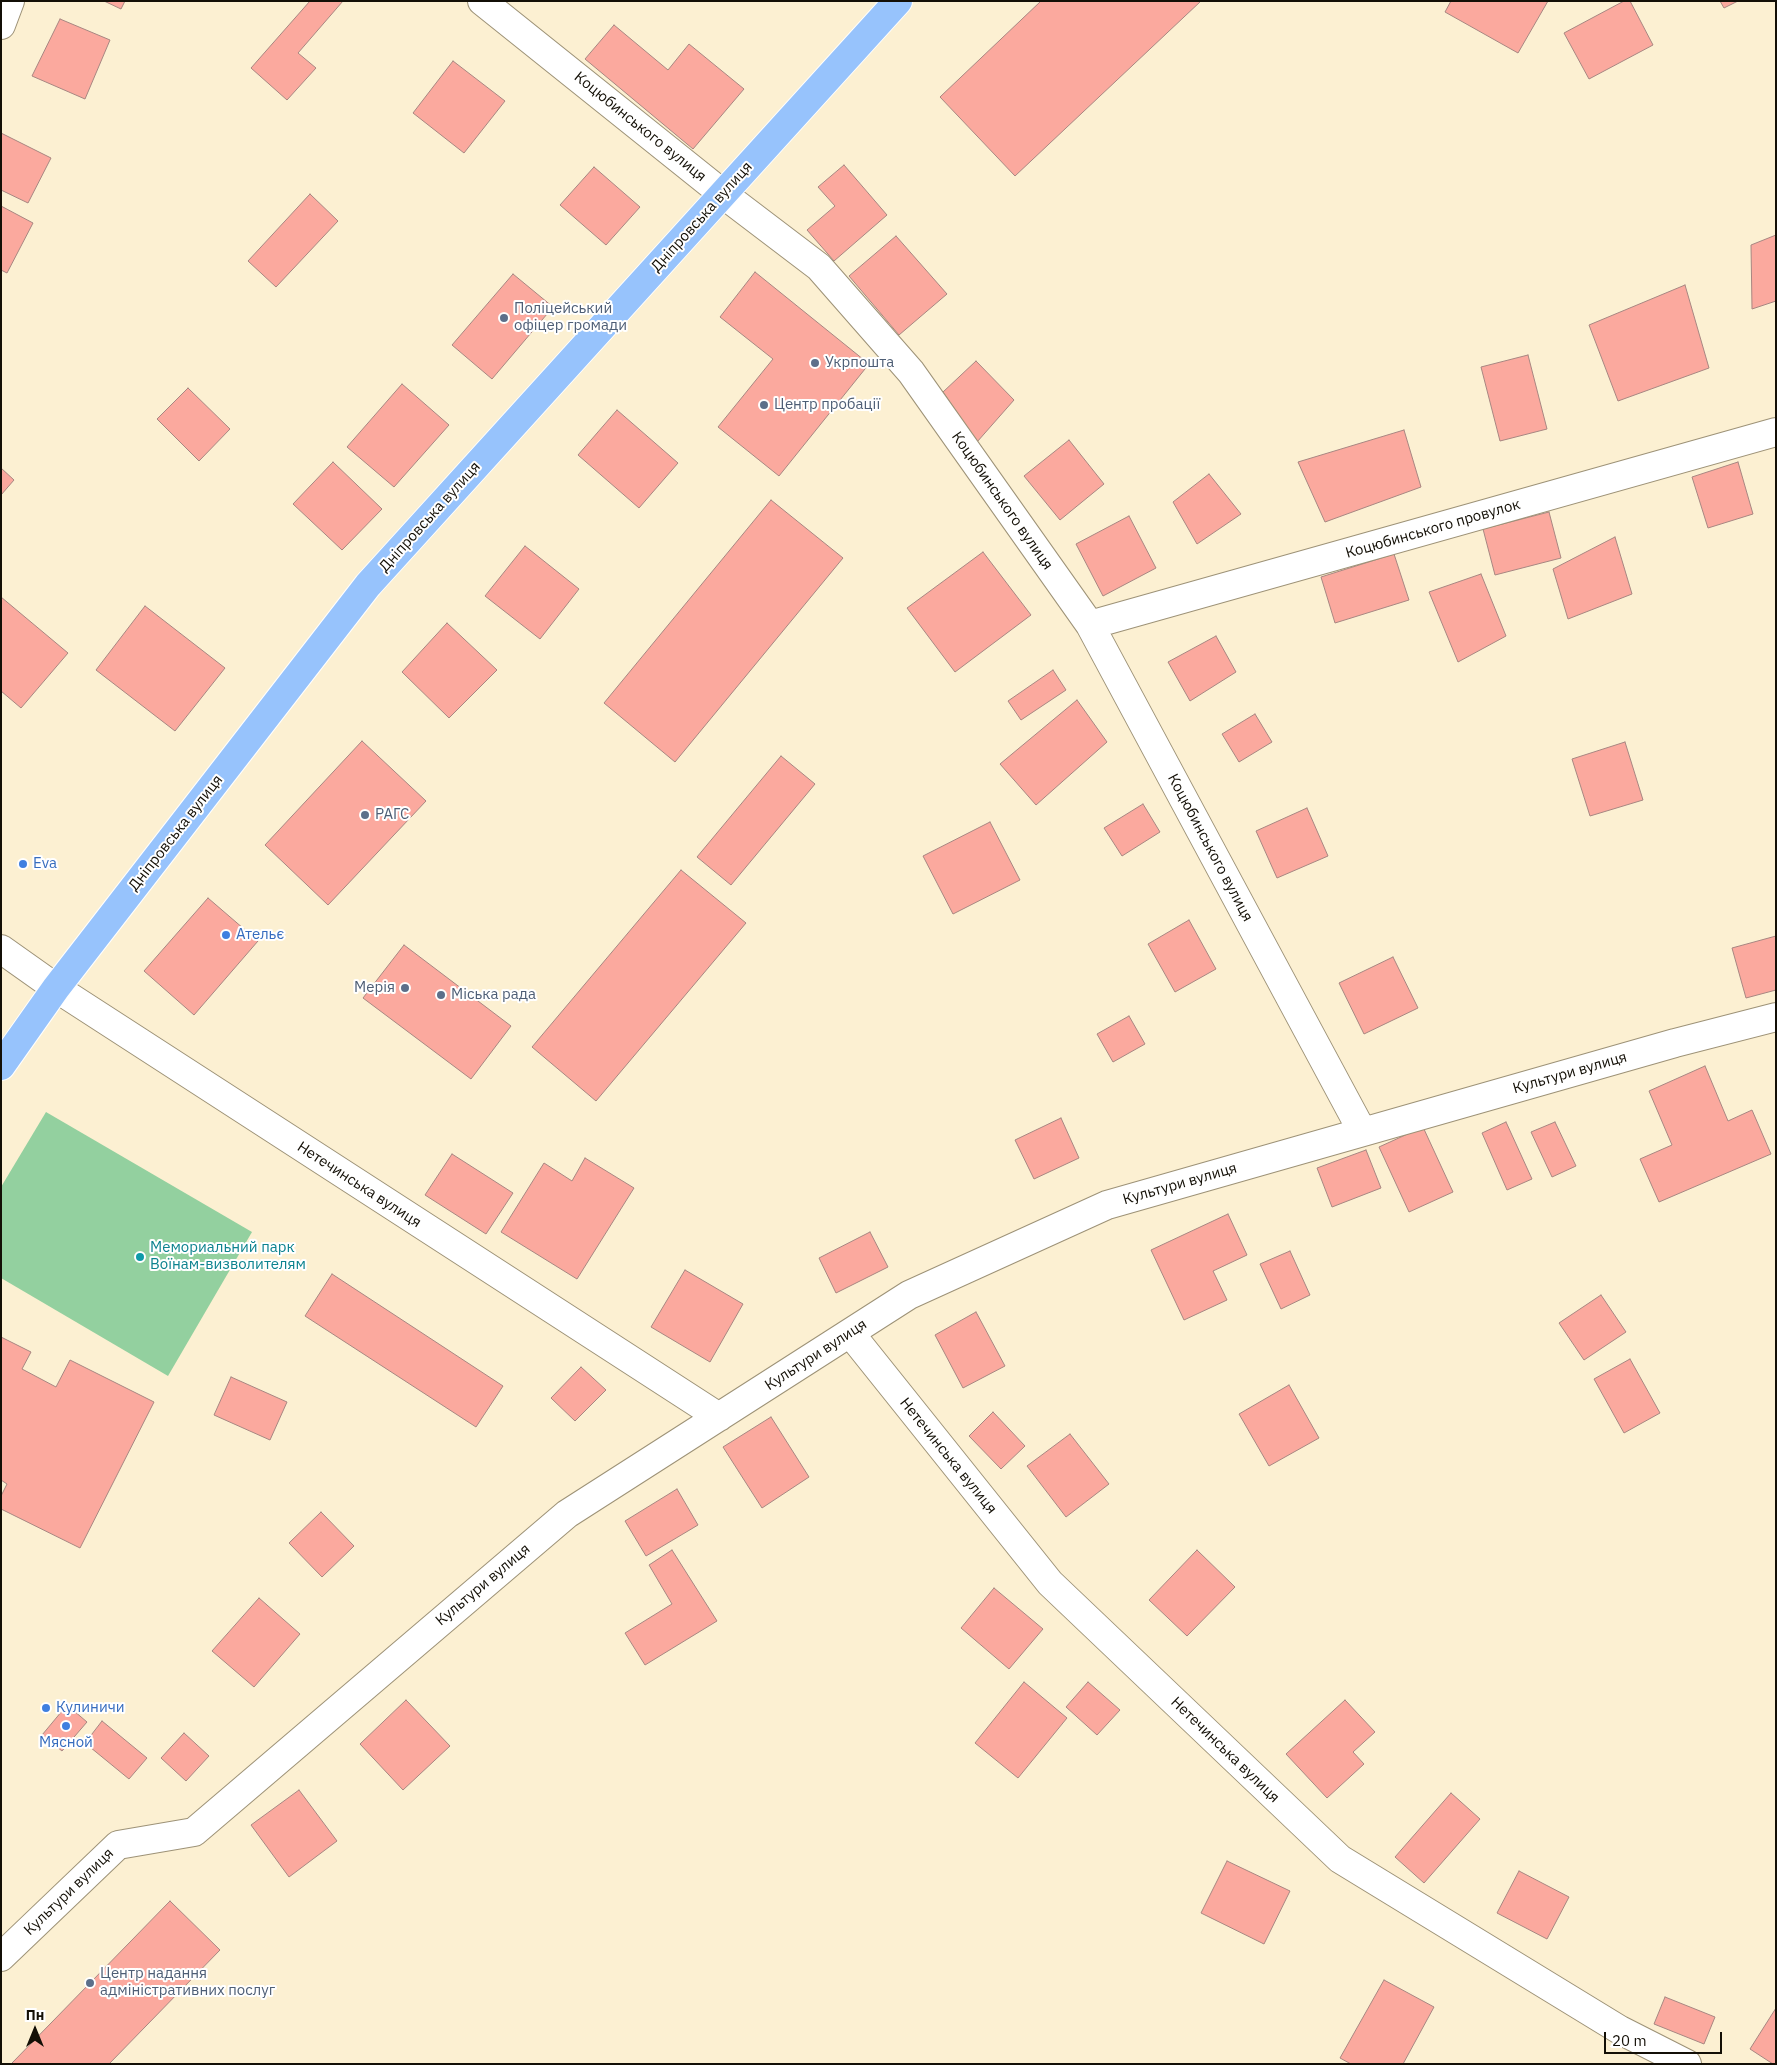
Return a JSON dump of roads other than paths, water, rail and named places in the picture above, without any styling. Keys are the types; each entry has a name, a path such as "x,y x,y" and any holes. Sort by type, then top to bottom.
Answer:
{"highway":[{"name":"Дніпровська вулиця","path":"1,1066 56,988 368,585 898,1"}],"street":[{"path":"1,25 10,1"},
{"name":"Коцюбинського вулиця","path":"482,1 723,194 819,267 911,372 1090,625 1362,1131"},
{"name":"Коцюбинського провулок","path":"1090,625 1776,432"},
{"name":"Нетечинська вулиця","path":"1,949 56,988 719,1417"},
{"name":"Культури вулиця","path":"1,1957 118,1846 194,1832 567,1514 909,1295 1107,1205 1362,1131 1776,1017"},
{"name":"Нетечинська вулиця","path":"850,1333 1050,1582 1340,1859 1620,2030 1687,2064"}],"place":[{"name":"Поліцейський офіцер громади","path":"504,318"},
{"name":"Укрпошта","path":"815,363"},
{"name":"Центр пробації","path":"764,405"},
{"name":"РАГС","path":"365,815"},
{"name":"Eva","path":"23,864"},
{"name":"Ательє","path":"226,935"},
{"name":"Мерія","path":"405,988"},
{"name":"Міська рада","path":"441,995"},
{"name":"Мемориальний парк Воїнам-визволителям","path":"140,1257"},
{"name":"Кулиничи","path":"46,1708"},
{"name":"Мясной","path":"66,1726"},
{"name":"Центр надання адміністративних послуг","path":"90,1983"}]}
